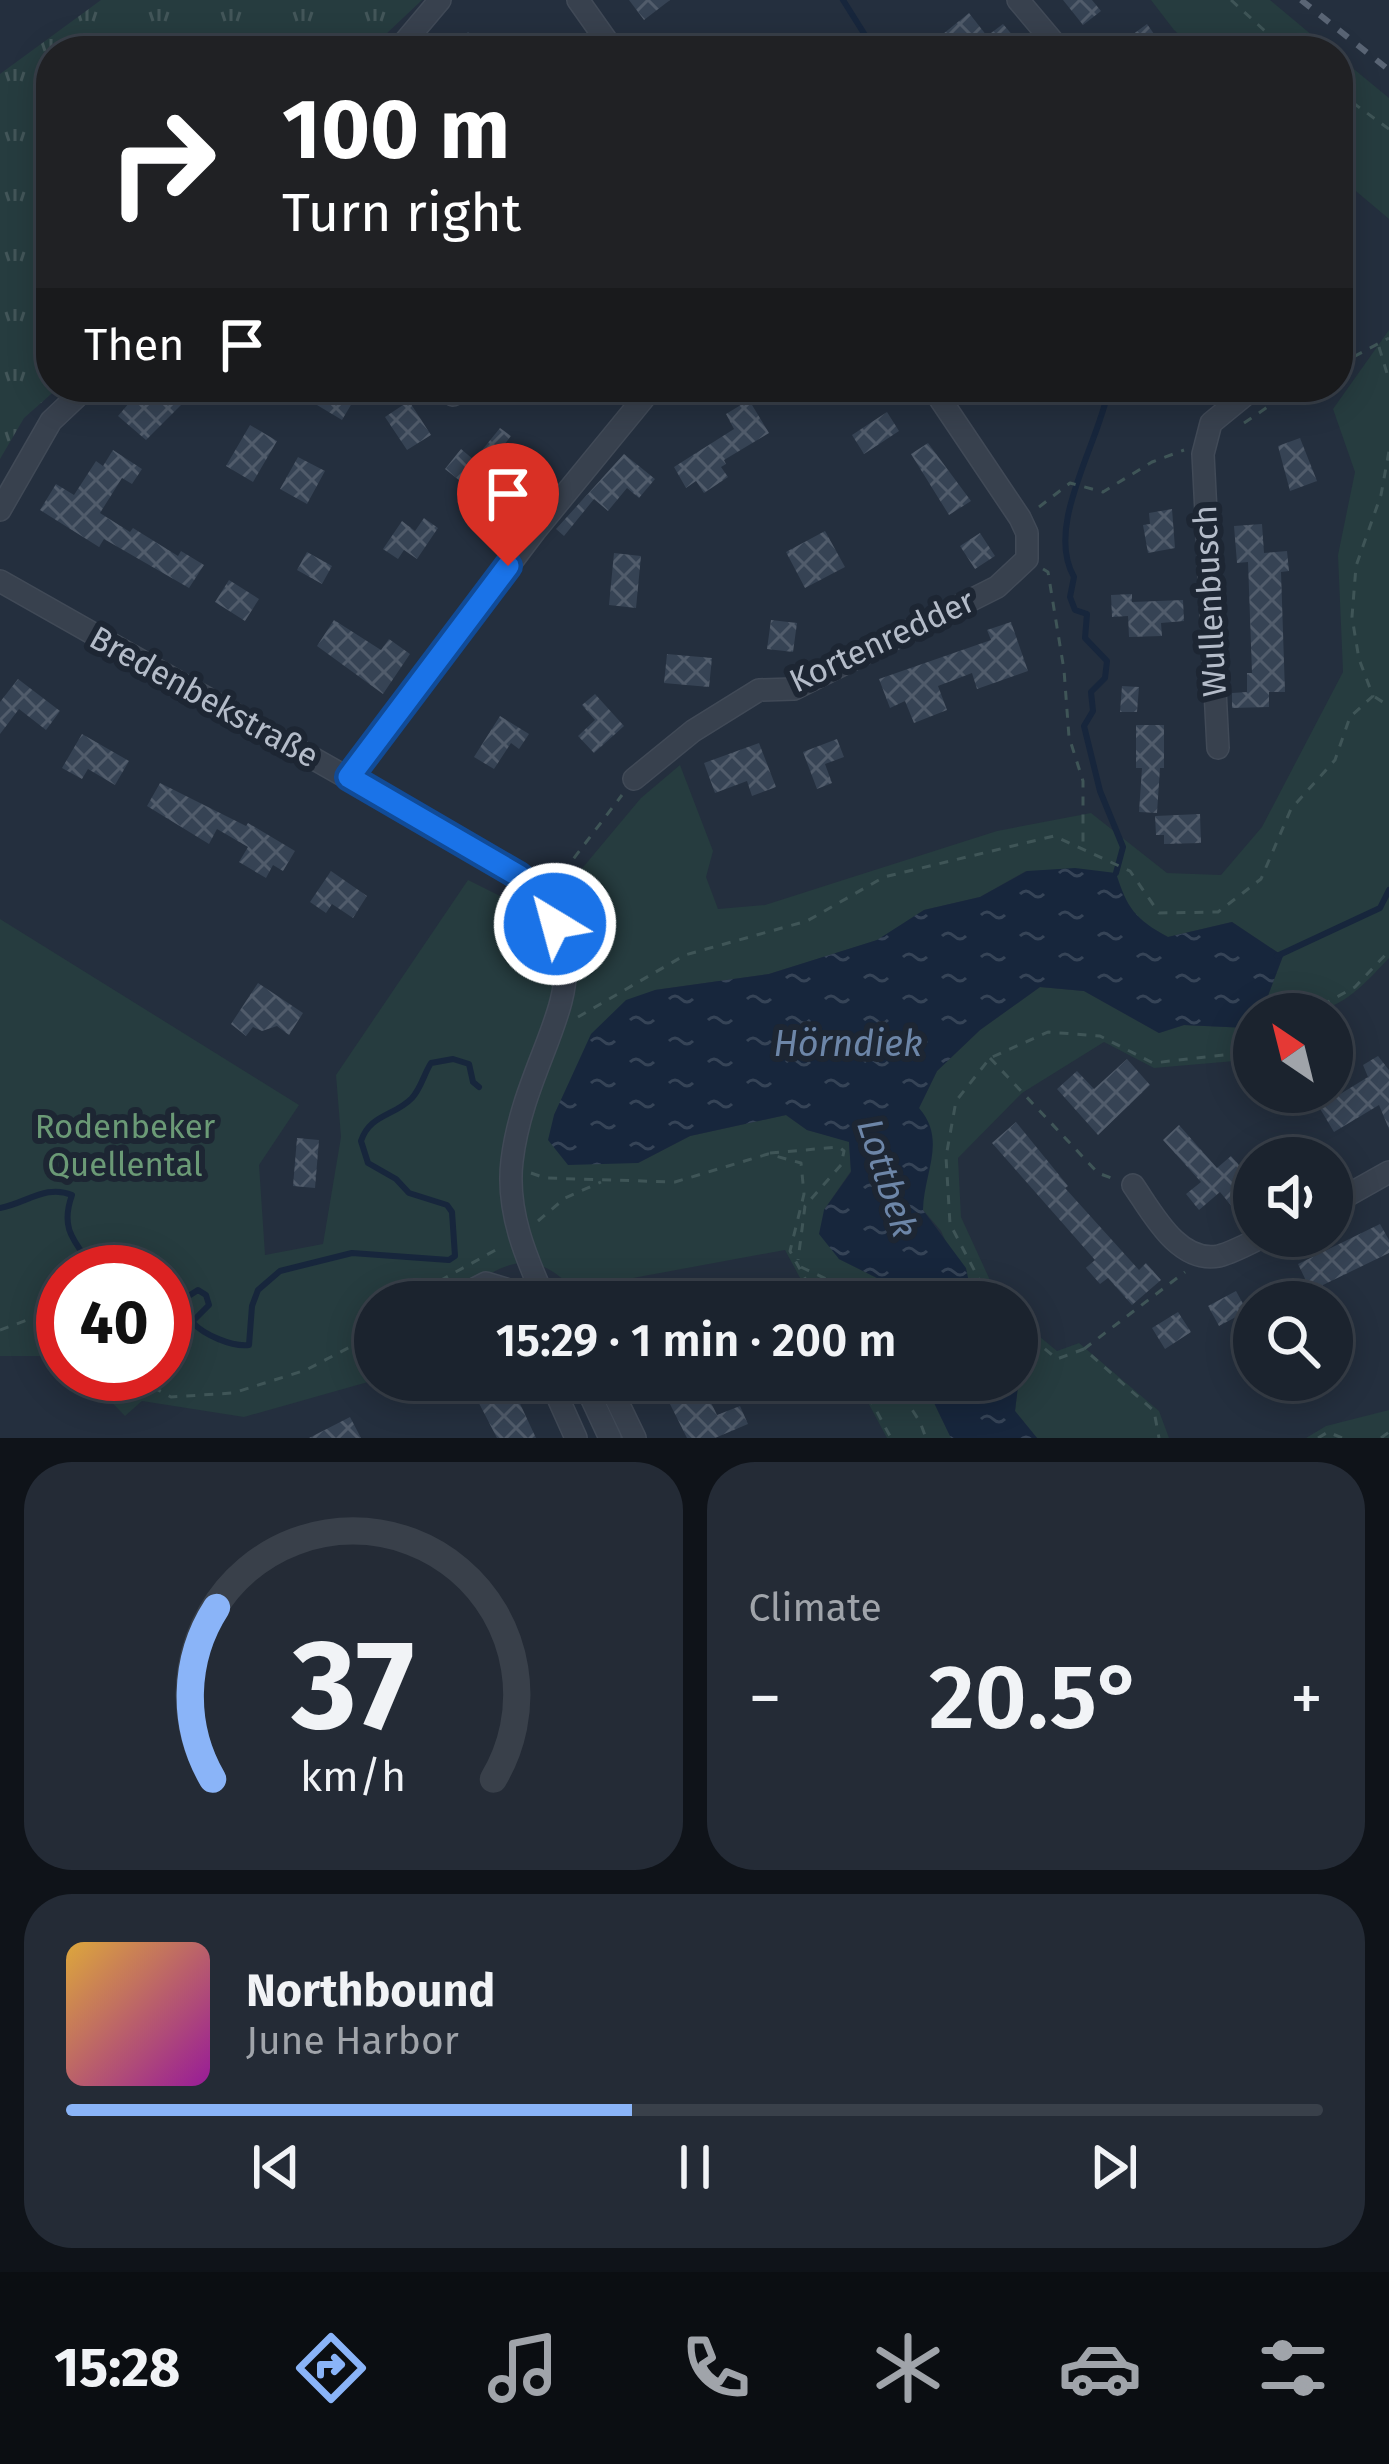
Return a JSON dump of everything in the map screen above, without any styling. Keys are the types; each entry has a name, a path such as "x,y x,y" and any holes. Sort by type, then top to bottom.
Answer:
{"street":[{"path":"410,36 440,0"},
{"path":"578,0 603,36"},
{"path":"1018,0 1048,36"},
{"path":"0,510 51,421 71,402"},
{"path":"349,777 535,531 641,402"},
{"path":"942,402 1020,518 1027,533 1027,559"},
{"path":"1203,454 1211,423 1237,402"},
{"name":"Wullenbusch","path":"1203,454 1218,748"},
{"name":"Kortenredder","path":"634,779 693,731 759,690 794,689 997,587 1027,559"},
{"name":"Bredenbekstraße","path":"0,581 519,876 541,901 555,924 565,961 565,992 530,1088 511,1165 518,1238 541,1281"},
{"path":"1353,1192 1389,1172"},
{"path":"1133,1185 1178,1243 1205,1256 1233,1251"},
{"path":"559,1401 576,1438"},
{"path":"593,1401 610,1438"},
{"path":"617,1401 634,1438"}],"path":[{"path":"1231,0 1271,36"},
{"path":"1353,103 1389,129"},
{"path":"1353,357 1389,338"},
{"path":"1379,344 1389,380"},
{"path":"1238,426 1274,402"},
{"path":"1020,518 1070,483 1103,492 1152,462 1184,450 1203,454"},
{"path":"1389,452 1381,495 1357,566 1352,617 1359,659 1373,696 1389,706"},
{"path":"1027,559 1048,572 1069,737 1082,781 1083,847"},
{"path":"555,1028 685,955 807,921 884,877 1054,836 1130,871 1159,913 1218,912 1262,879 1291,808 1335,760 1350,717 1373,696"},
{"path":"541,901 634,779"},
{"path":"1344,993 1389,951"},
{"path":"980,1281 950,1224 946,1157 956,1101 990,1058 1048,1032 1100,1036 1154,1063 1233,1054"},
{"path":"990,1058 1098,1173 1133,1185"},
{"path":"511,1165 545,1178 675,1182 768,1154 839,1147 844,1151 841,1165 805,1206 797,1242 798,1265"},
{"path":"768,1154 800,1163 804,1194 790,1251 807,1281"},
{"path":"439,1281 518,1238 565,1198 604,1180"},
{"path":"1038,1343 1058,1359 1084,1349 1205,1256"},
{"path":"798,1265 831,1281"},
{"path":"0,1330 36,1320"},
{"path":"192,1396 232,1393 306,1370 354,1345"},
{"path":"1084,1349 1154,1411 1159,1438"},
{"path":"871,1401 891,1438"},
{"path":"906,1401 926,1438"},
{"path":"1318,1438 1328,1432 1342,1438"},
{"path":"1381,1438 1389,1432"}],"green space":[{"path":"101,0 422,0 384,36 52,36"},
{"path":"1151,0 1270,0 1313,36 1181,36"},
{"path":"36,48 36,402 42,402 24,418 0,459 0,74"},
{"path":"1353,68 1389,98 1389,219 1353,189"},
{"name":"Rodenbeker Quellental","path":"1389,330 1389,958 1353,993 1269,993 1283,956 1232,922 1168,937 1146,925 1126,905 1026,871 980,897 924,910 878,940 769,974 655,990 579,1064 554,1115 638,1163 690,1136 786,1115 807,1130 849,1141 851,1171 824,1210 839,1259 881,1281 802,1281 785,1250 616,1281 564,1281 538,1265 522,1263 477,1281 354,1281 354,1386 244,1417 142,1401 192,1401 192,1245 36,1245 36,1356 0,1356 0,919 299,1105 259,1165 265,1255 323,1244 341,1137 336,1075 468,880 506,899 533,927 641,798 680,765 713,851 706,877 718,909 765,905 997,831 1091,813 1167,873 1221,875 1262,827 1343,672 1338,555 1355,472 1333,409 1338,402 1353,402 1353,381"},
{"path":"1040,987 1084,991 1159,1033 1184,1025 1233,1027 1233,1061 1154,1068 1104,1042 1022,1093 958,1158 961,1217 990,1281 964,1281 941,1231 923,1210 919,1108 937,1071 980,1030"},
{"path":"1038,1335 1057,1351 1079,1343 1159,1411 1169,1438 1037,1438 1015,1411 1016,1401 1038,1401"},
{"path":"110,1401 142,1401 125,1416"},
{"path":"867,1401 933,1401 951,1438 887,1438"},
{"path":"1389,1410 1389,1438 1306,1438 1326,1426"}],"water":[{"name":"Hörndiek","path":"1075,868 1116,873 1134,911 1168,937 1232,922 1283,956 1269,993 1233,993 1233,1027 1184,1025 1159,1033 1084,991 1040,987 980,1030 937,1071 919,1108 933,1144 923,1210 966,1268 969,1281 881,1281 839,1259 819,1234 824,1210 851,1172 849,1142 807,1130 786,1115 690,1136 638,1163 568,1165 548,1140 554,1115 591,1034 626,1000 655,990 769,974 877,940 924,910 980,897 1027,871"},
{"path":"933,1401 1016,1401 1015,1411 1037,1438 951,1438"}],"building":[{"path":"629,0 670,0 644,20"},
{"path":"1063,0 1092,0 1101,11 1083,25"},
{"path":"969,13 987,36 945,36"},
{"path":"1003,24 1013,36 987,36"},
{"path":"1147,24 1155,36 1131,36"},
{"path":"130,402 184,402 146,440 118,416"},
{"path":"319,402 353,402 342,420"},
{"path":"410,402 431,435 407,450 385,417"},
{"path":"750,402 769,433 724,460 721,467 728,477 704,493 696,481 686,488 674,467 734,429 726,414"},
{"path":"887,412 899,431 864,454 852,435"},
{"path":"250,425 277,441 253,482 226,466"},
{"path":"500,428 511,436 504,445 535,471 524,485 539,496 511,530 490,513 494,508 445,469 461,449 474,460"},
{"path":"1300,438 1317,481 1290,491 1278,446"},
{"path":"928,443 971,501 949,515 911,454"},
{"path":"113,450 142,469 132,484 122,478 100,513 204,565 189,588 104,539 99,547 40,510 56,484 74,495 96,461 103,466"},
{"path":"624,454 655,479 639,498 627,488 608,511 594,499 564,536 556,529"},
{"path":"298,457 325,471 307,504 280,489"},
{"path":"1172,509 1175,548 1148,553 1143,525 1150,524 1149,513"},
{"path":"424,518 438,528 417,559 404,550 398,559 383,549 402,521 415,531"},
{"path":"1262,524 1264,553 1287,551 1289,571 1281,572 1285,692 1269,692 1269,707 1232,708 1232,693 1247,692 1247,673 1252,673 1248,562 1237,563 1234,526"},
{"path":"825,531 845,567 805,588 786,552"},
{"path":"980,533 995,556 975,569 960,546"},
{"path":"307,552 332,566 322,584 297,570"},
{"path":"614,553 641,556 636,608 609,605"},
{"path":"229,580 259,599 245,621 215,602"},
{"path":"1132,594 1132,602 1183,600 1184,621 1161,623 1162,636 1129,637 1128,616 1112,617 1111,595"},
{"path":"334,620 381,650 389,639 410,654 383,694 317,646"},
{"path":"771,620 797,623 793,652 767,649"},
{"path":"1011,622 1028,671 977,689 972,673 938,686 947,710 914,723 905,701 890,708 879,679 991,640 987,630"},
{"path":"667,654 712,658 709,687 664,683"},
{"path":"18,679 60,711 46,730 19,709 0,734 0,702"},
{"path":"1122,686 1139,687 1137,712 1120,712"},
{"path":"595,694 624,726 594,753 578,736 595,720 582,705"},
{"path":"500,716 529,734 519,749 511,743 494,769 474,757"},
{"path":"1136,725 1164,725 1157,813 1139,812 1142,768 1136,768"},
{"path":"82,734 129,761 115,785 88,769 82,779 62,768"},
{"path":"837,739 844,757 825,764 832,783 817,789 803,752"},
{"path":"759,743 776,787 752,796 747,781 715,793 704,763"},
{"path":"160,783 248,823 295,851 283,871 273,865 266,878 239,862 248,847 217,829 209,844 147,806"},
{"path":"1200,814 1201,843 1164,844 1164,835 1156,835 1155,816"},
{"path":"331,871 367,896 353,918 332,904 326,913 310,902"},
{"path":"258,983 303,1013 289,1035 277,1026 262,1031 253,1027 246,1036 231,1024"},
{"path":"1378,1056 1389,1070 1389,1129 1379,1105 1334,1132 1323,1113 1353,1113 1353,1086 1368,1077 1363,1065"},
{"path":"1127,1059 1150,1085 1098,1135 1057,1089 1077,1071 1094,1089"},
{"path":"1016,1122 1068,1186 1065,1188 1139,1270 1146,1263 1161,1280 1132,1305 1108,1278 1100,1284 1086,1268 1095,1260 992,1143"},
{"path":"1179,1125 1217,1168 1231,1156 1233,1208 1220,1192 1199,1210 1186,1194 1201,1182 1163,1140"},
{"path":"297,1138 319,1140 315,1188 293,1186"},
{"path":"1380,1224 1389,1240 1389,1253 1331,1281 1306,1281 1298,1264 1312,1257 1353,1257 1353,1237"},
{"path":"1233,1293 1233,1318 1219,1326 1208,1306"},
{"path":"1178,1312 1191,1332 1165,1349 1152,1328"},
{"path":"478,1401 519,1401 536,1438 497,1438"},
{"path":"668,1401 710,1401 717,1415 740,1406 748,1424 715,1438 687,1438"},
{"path":"350,1417 361,1438 309,1438"}],"waterway":[{"path":"843,0 866,36"},
{"path":"1106,402 1077,483 1066,533 1074,577 1070,597 1075,610 1087,614 1085,638 1107,661 1105,678 1091,692 1093,711 1084,726 1100,791 1123,847 1116,873"},
{"path":"1277,956 1380,908 1389,890"},
{"path":"192,1322 219,1339 249,1345 258,1290 280,1271 352,1253 449,1260 455,1256 452,1212 447,1205 409,1193 396,1179 368,1163 361,1141 370,1125 412,1098 431,1063 453,1059 469,1064 479,1087"},
{"path":"0,1208 45,1193 72,1195 67,1218 77,1245"},
{"path":"192,1294 198,1290 206,1295 209,1305 192,1322"}],"railway":[{"path":"1301,0 1346,36"},
{"path":"1353,41 1389,70"}],"route":[{"path":"508,566 349,777 519,876 555,924"}],"water label":[{"name":"Lottbek","path":"887,1178"}]}
